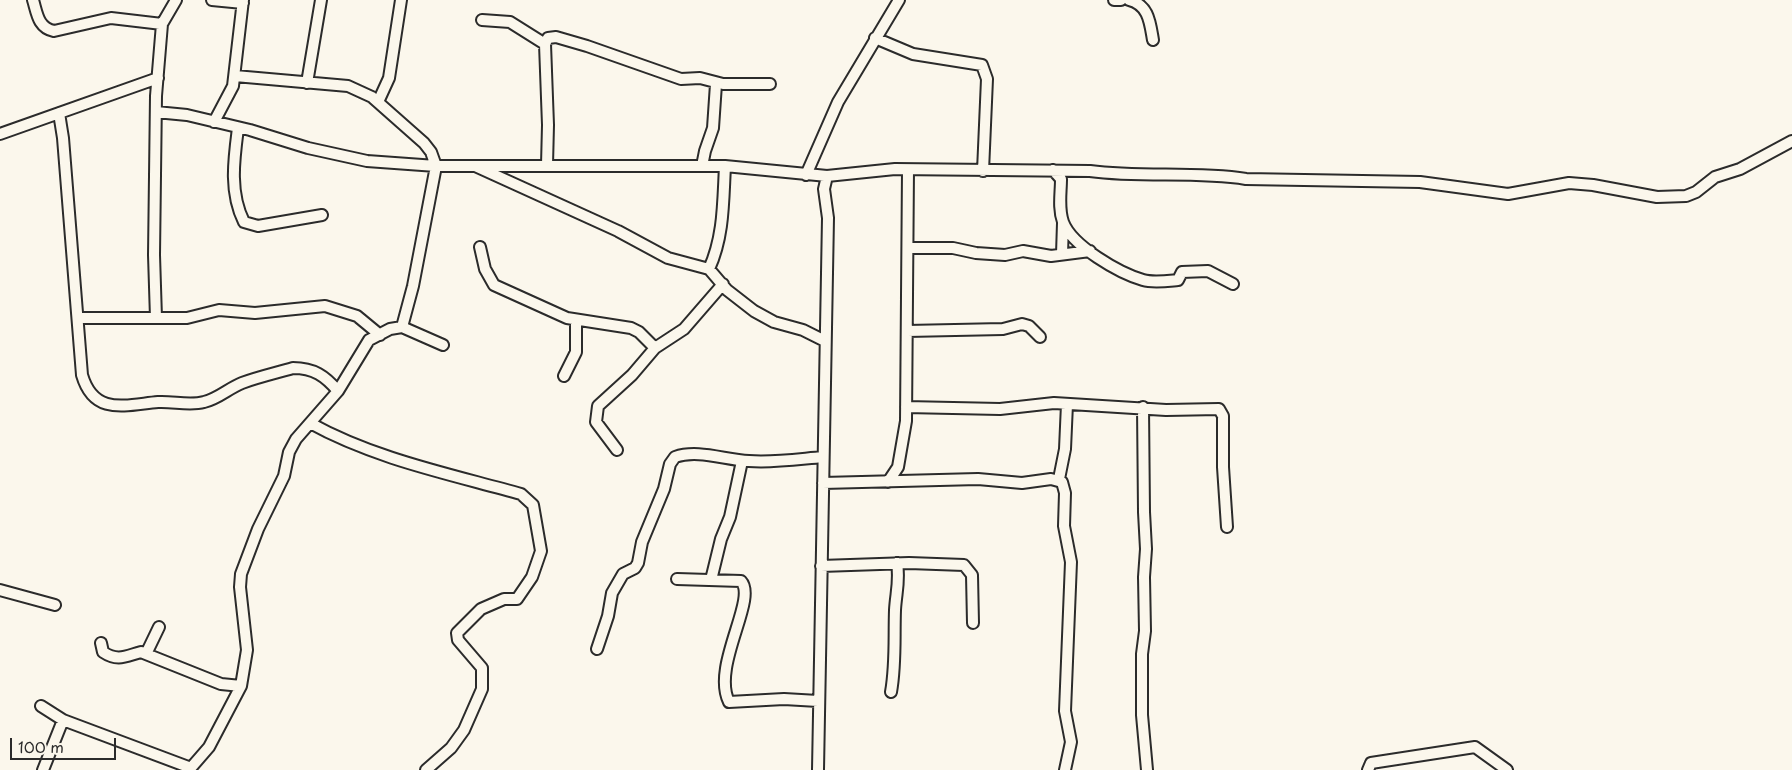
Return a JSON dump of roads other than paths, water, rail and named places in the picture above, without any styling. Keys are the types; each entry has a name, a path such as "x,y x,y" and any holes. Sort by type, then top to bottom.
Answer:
{"street":[{"path":"34,0 42,26 48,30 54,31 111,18 162,24"},
{"path":"156,318 154,255 158,78 162,24 176,0"},
{"path":"212,0 243,1 233,86 214,122"},
{"path":"307,83 320,0"},
{"path":"378,102 389,78 401,0"},
{"path":"809,175 838,102 899,0"},
{"path":"1114,0 1121,0"},
{"path":"1129,0 1135,2 1147,13 1153,40"},
{"path":"482,20 510,22 545,44"},
{"path":"547,165 548,125 545,44 548,38 556,37 587,46 677,78 700,78 716,84 770,84"},
{"path":"875,38 913,54 982,65 987,79 983,171"},
{"path":"234,76 348,86 361,91 378,102 424,143 431,152 436,166 413,286 402,327"},
{"path":"0,134 158,78"},
{"path":"702,166 705,151 714,128 716,84"},
{"path":"156,112 214,122 308,148 367,161 436,166 725,166 826,176 908,170 1052,170 1119,175 1216,175 1246,179 1420,182 1508,194 1569,183 1593,185 1657,197 1686,196 1696,192 1715,177 1740,169 1792,141"},
{"path":"59,113 64,138 82,375 86,388 97,400 106,404 128,406 157,402 205,402 243,383 294,368 302,368 323,374 338,391"},
{"path":"238,128 234,189 244,222 258,226 322,215"},
{"path":"475,166 618,231 668,258 710,269 737,299 774,322 803,330 825,341"},
{"path":"710,269 722,233 725,166"},
{"path":"888,482 898,468 906,407 908,170"},
{"path":"1052,170 1061,179 1062,254"},
{"path":"809,175 824,189"},
{"path":"818,770 828,218 824,189 826,176"},
{"path":"1063,222 1078,242 1090,251 1115,268 1144,280 1178,280 1182,272 1208,271 1233,284"},
{"path":"480,247 485,269 494,285 549,311 576,321 631,328 639,332 655,348"},
{"path":"908,248 953,248 1005,255 1023,251 1042,255 1090,251"},
{"path":"616,450 596,422 598,406 632,375 655,348 684,329 723,284"},
{"path":"78,318 194,318 219,310 255,313 325,306 357,316 380,335"},
{"path":"564,376 576,352 576,321"},
{"path":"907,331 1003,329 1022,324 1029,326 1040,337"},
{"path":"40,706 63,720 190,769 209,747 241,686 247,650 240,587 241,574 258,529 284,476 289,452 296,439 338,391 369,340 390,329 402,327 443,345"},
{"path":"906,407 1000,409 1054,403 1181,410 1215,408 1222,412 1227,527"},
{"path":"1065,770 1071,742 1065,711 1071,562 1064,526 1065,492 1059,479 1065,449 1067,404"},
{"path":"1143,407 1146,549 1142,715 1148,770"},
{"path":"310,423 334,437 373,452 521,494 533,505 540,542 538,564 528,585 517,599 504,599 480,609 457,633 458,640 482,668 482,689 458,741 426,770"},
{"path":"597,649 608,616 612,593 623,574 635,568 638,562 642,542 664,489 670,464 675,457 694,454 760,462 823,456"},
{"path":"711,580 720,539 730,516 742,461"},
{"path":"898,468 907,482"},
{"path":"823,483 978,479 1022,483 1059,479"},
{"path":"821,566 897,563 960,564 967,566 972,575 973,623"},
{"path":"891,692 895,670 895,608 899,585 897,563"},
{"path":"676,579 741,582 745,585 746,593 726,662 725,688 729,702 784,699 818,701"},
{"path":"0,590 55,604"},
{"path":"146,654 159,626"},
{"path":"101,643 103,652 114,658 127,658 141,652 221,684 241,686"},
{"path":"43,770 63,720"},
{"path":"1368,770 1371,763 1426,756 1469,747 1480,749 1507,770"}]}
